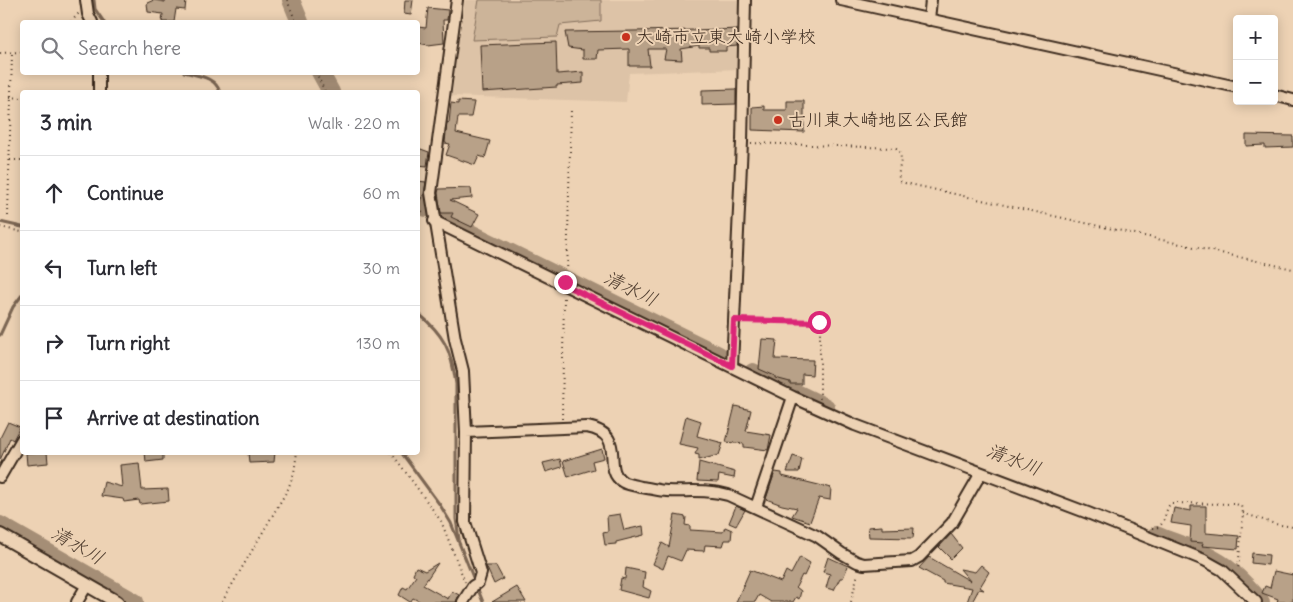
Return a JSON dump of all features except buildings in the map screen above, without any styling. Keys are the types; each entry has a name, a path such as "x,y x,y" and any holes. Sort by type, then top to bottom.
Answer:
{"street":[{"path":"86,0 91,20"},
{"path":"457,0 431,193 434,221 455,338 463,371 466,432 465,522 481,573 463,602"},
{"path":"732,366 742,142 745,0"},
{"path":"841,0 1233,86"},
{"path":"929,20 930,0"},
{"path":"99,75 99,90"},
{"path":"1278,97 1293,100"},
{"path":"434,221 566,281 792,397 855,425 1204,560 1222,570 1256,602"},
{"path":"756,507 792,397"},
{"path":"466,432 586,427 597,429 606,434 609,440 615,474 625,484 665,491 717,492 756,507 817,536 841,553 864,564 912,561 919,557 952,523 981,473"},
{"path":"0,477 20,442"},
{"path":"0,535 117,602"},
{"path":"77,602 87,585"}],"path":[{"path":"287,0 295,20"},
{"path":"0,53 20,52"},
{"path":"8,216 12,53"},
{"path":"318,75 325,90"},
{"path":"10,97 20,98"},
{"path":"561,428 572,109"},
{"path":"742,142 896,148 902,158 898,176 900,181 905,183 1293,269"},
{"path":"9,160 20,160"},
{"path":"0,227 20,232"},
{"path":"734,320 819,322 820,398 828,401"},
{"path":"222,602 288,489 294,473 297,455"},
{"path":"393,455 441,521 473,587"},
{"path":"1151,528 1157,528 1162,525 1171,503 1236,504 1241,506 1238,573"},
{"path":"1242,514 1275,524 1293,527"},
{"path":"850,602 859,570 857,562"}],"shaded area":[{"name":"大崎市立東大崎小学校","path":"465,0 738,0 741,69 629,73 626,102 450,96"},
{"path":"479,0 601,0 601,21 560,25 557,37 472,40"}],"waterway":[{"path":"94,0 95,9 103,20"},
{"name":"清水川","path":"291,0 299,20"},
{"path":"197,75 210,80 219,90"},
{"name":"清水川","path":"322,75 330,90"},
{"name":"清水川","path":"420,204 426,208"},
{"name":"清水川","path":"438,217 719,355"},
{"path":"0,222 20,227"},
{"path":"0,335 13,307 20,298"},
{"path":"420,315 434,328 445,344 454,372 456,384 456,519 459,539"},
{"name":"清水川","path":"753,372 826,407"},
{"path":"403,455 451,523 483,602"},
{"name":"清水川","path":"0,525 135,602"},
{"name":"清水川","path":"1156,535 1214,559 1231,571 1261,602"}],"place":[{"name":"大崎市立東大崎小学校","path":"626,37"},
{"name":"古川東大崎地区公民館","path":"778,120"}],"route":[{"path":"565,282 565,285 732,366 734,320 819,322"}]}
